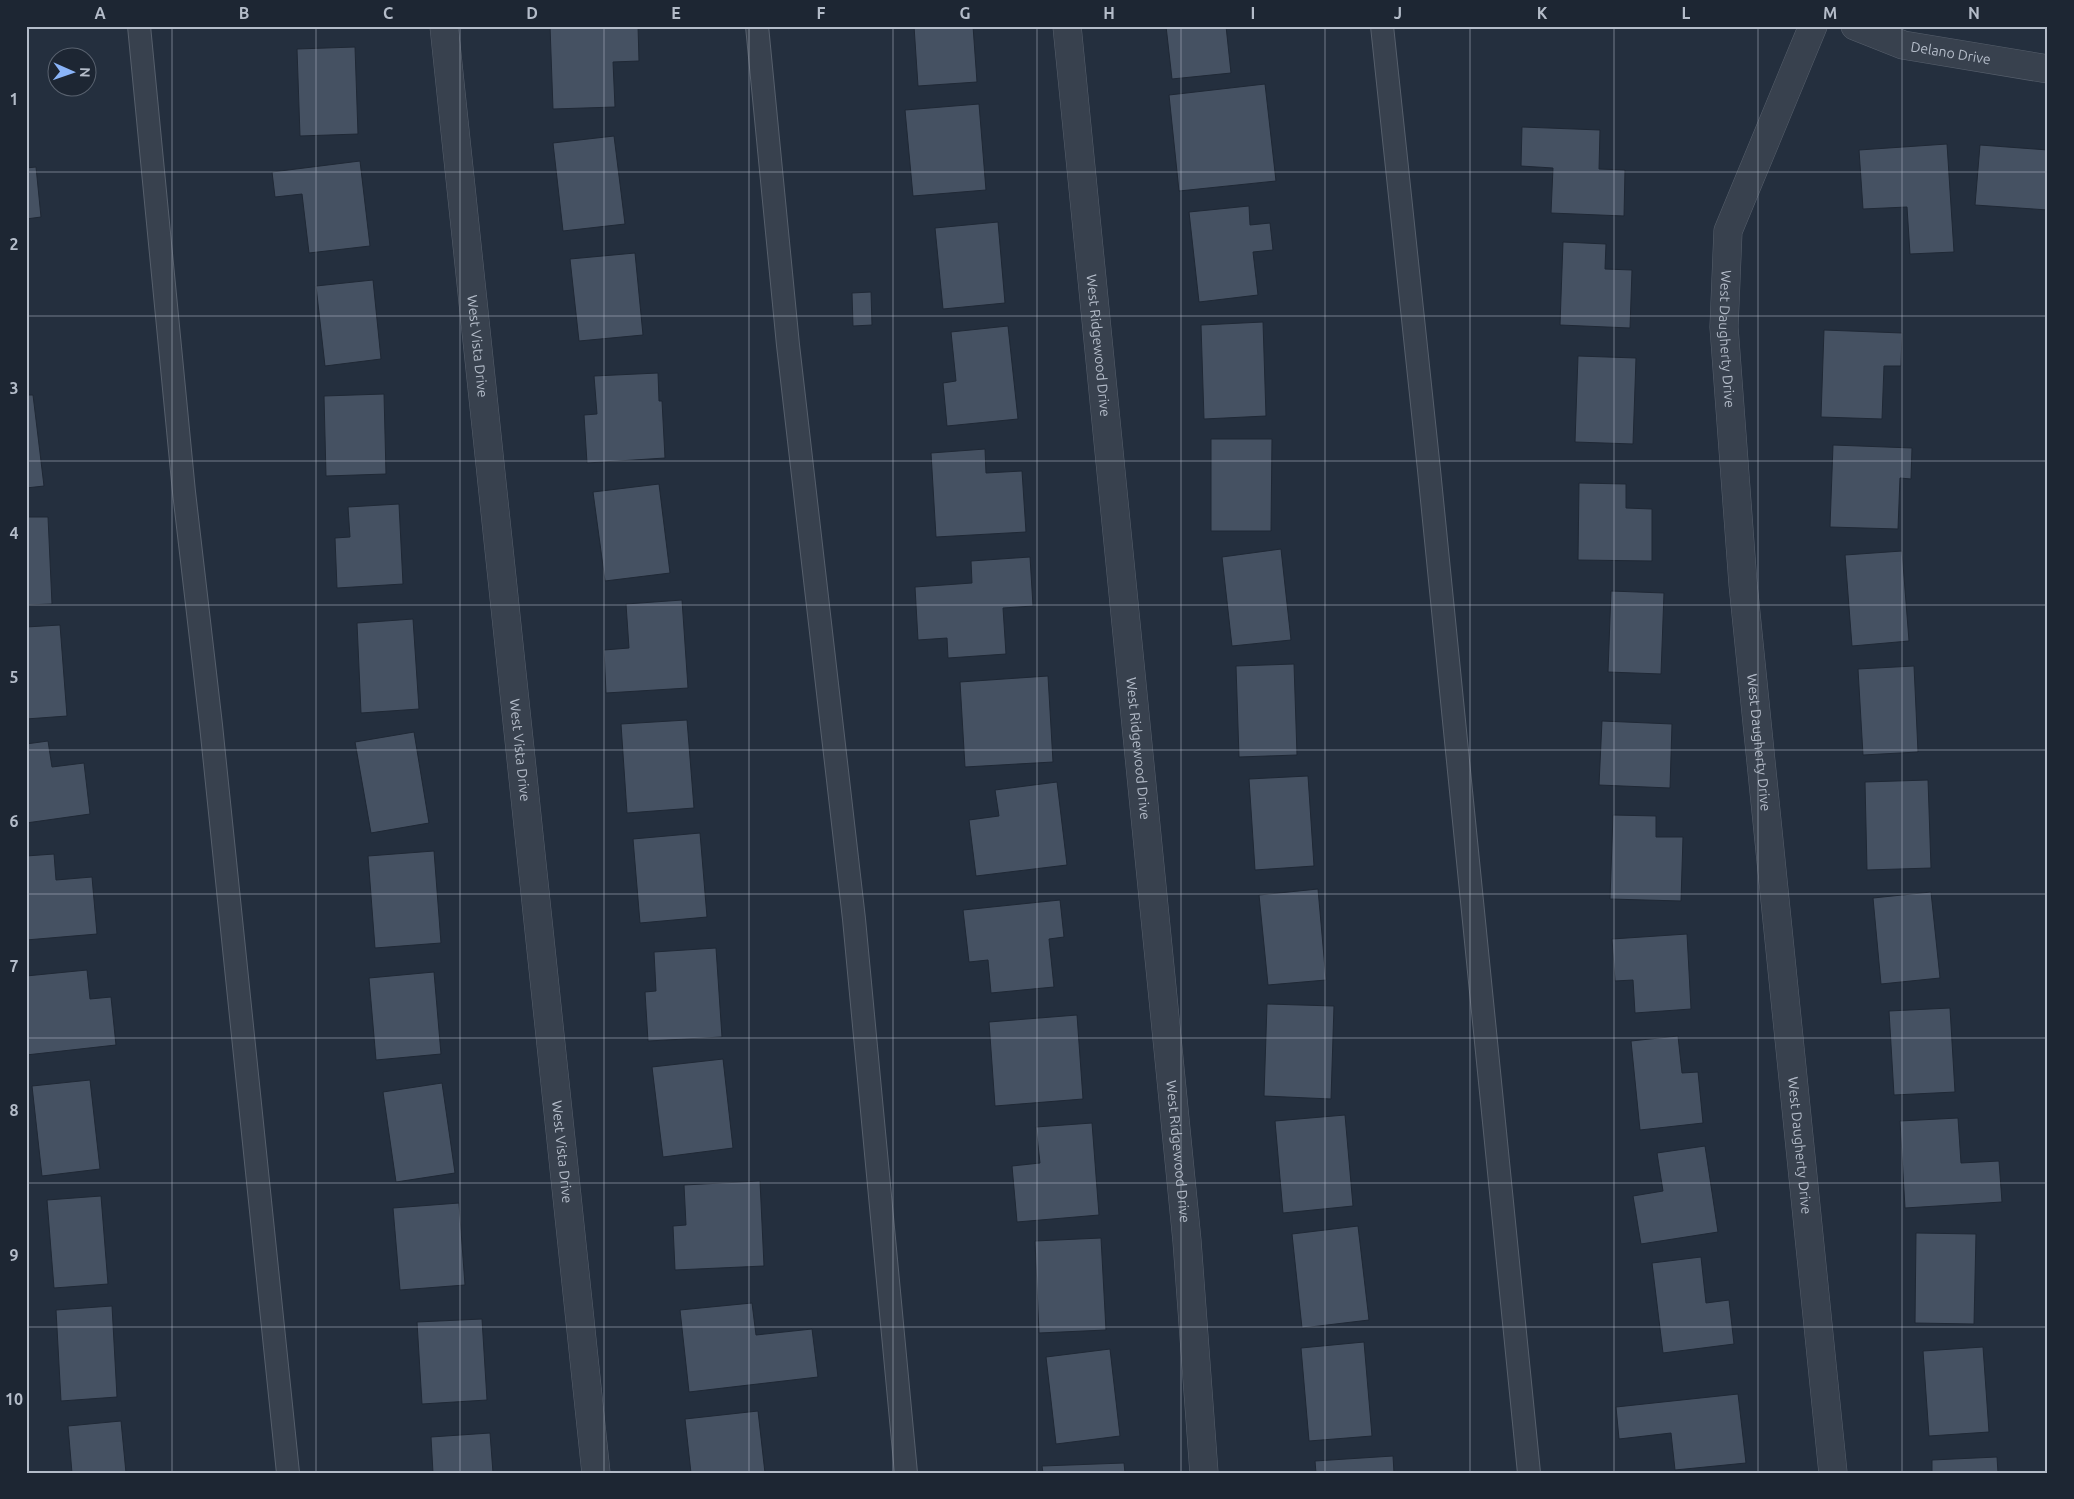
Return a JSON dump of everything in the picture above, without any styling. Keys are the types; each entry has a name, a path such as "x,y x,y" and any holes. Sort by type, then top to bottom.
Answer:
{"street":[{"name":"West Vista Drive","path":"444,26 596,1473"},
{"name":"West Ridgewood Drive","path":"1067,26 1187,1241 1204,1473"},
{"name":"West Daugherty Drive","path":"1813,26 1728,231 1724,327 1743,584 1833,1473"},
{"name":"Delano Drive","path":"1856,26 1902,45 2048,68"}],"lane":[{"path":"139,26 184,492 215,764 288,1473"},
{"path":"757,26 788,345 854,919 906,1473"},
{"path":"1382,26 1429,470 1529,1473"}],"building":[{"path":"550,26 638,26 639,61 613,62 615,107 553,109"},
{"path":"914,26 973,26 977,82 918,86"},
{"path":"1166,26 1226,26 1231,73 1172,79"},
{"path":"355,47 358,134 300,136 297,49"},
{"path":"1265,84 1276,181 1179,191 1169,95"},
{"path":"979,104 986,190 913,196 905,110"},
{"path":"1522,127 1600,130 1599,169 1625,170 1624,216 1551,213 1553,168 1521,166"},
{"path":"614,136 625,224 563,231 553,143"},
{"path":"1947,144 1954,252 1910,254 1907,207 1863,209 1859,150"},
{"path":"1980,145 2048,150 2048,210 1975,205"},
{"path":"360,161 370,246 309,253 302,194 275,197 272,172"},
{"path":"36,167 41,217 26,219 26,168"},
{"path":"1249,206 1250,225 1270,223 1273,250 1253,252 1258,295 1199,302 1189,212"},
{"path":"998,222 1005,303 943,309 935,228"},
{"path":"1563,242 1606,244 1605,269 1632,270 1630,328 1560,325"},
{"path":"635,253 643,335 579,341 570,259"},
{"path":"373,280 381,359 325,366 316,286"},
{"path":"871,292 872,325 853,326 852,293"},
{"path":"1263,322 1266,416 1204,419 1201,325"},
{"path":"1008,326 1018,419 947,426 943,383 956,381 951,332"},
{"path":"1824,330 1902,333 1901,366 1884,366 1882,419 1821,417"},
{"path":"1578,356 1636,358 1633,444 1575,442"},
{"path":"658,373 659,401 662,401 665,458 587,463 584,415 597,414 594,376"},
{"path":"384,394 386,474 326,476 324,396"},
{"path":"26,395 33,395 44,486 26,488"},
{"path":"1211,439 1272,439 1271,531 1211,531"},
{"path":"1833,445 1912,448 1911,479 1900,478 1898,529 1830,527"},
{"path":"985,449 986,473 1022,471 1026,532 936,537 931,453"},
{"path":"1579,483 1626,484 1626,508 1652,509 1652,561 1578,560"},
{"path":"659,484 670,573 605,581 593,492"},
{"path":"399,504 403,584 337,588 335,538 350,537 348,507"},
{"path":"26,517 48,517 52,604 26,605"},
{"path":"1281,549 1291,640 1232,646 1222,557"},
{"path":"1902,551 1909,641 1852,646 1845,555"},
{"path":"1030,557 1033,606 1003,608 1006,654 948,658 947,638 918,640 915,587 972,583 971,561"},
{"path":"1611,591 1664,593 1661,674 1608,672"},
{"path":"682,600 688,688 606,693 604,650 629,648 626,604"},
{"path":"413,619 419,709 361,713 357,623"},
{"path":"60,625 67,716 26,719 26,627"},
{"path":"1294,664 1297,755 1239,757 1236,666"},
{"path":"1914,666 1918,752 1863,755 1858,669"},
{"path":"1048,676 1053,762 965,767 960,682"},
{"path":"687,720 694,808 627,813 621,724"},
{"path":"1602,721 1672,724 1670,788 1599,785"},
{"path":"414,732 429,823 371,833 355,742"},
{"path":"48,741 52,767 84,763 90,814 26,823 26,744"},
{"path":"1308,776 1314,866 1255,870 1249,779"},
{"path":"1928,780 1931,868 1867,870 1865,782"},
{"path":"1057,782 1067,865 976,876 969,820 999,816 995,790"},
{"path":"1613,815 1656,816 1656,837 1683,837 1681,901 1610,899"},
{"path":"700,833 707,917 640,923 633,839"},
{"path":"434,851 441,943 375,948 368,856"},
{"path":"54,854 56,880 92,877 97,934 26,940 26,856"},
{"path":"1318,889 1326,980 1268,985 1259,895"},
{"path":"1931,892 1940,978 1881,984 1873,898"},
{"path":"1060,900 1064,937 1049,939 1054,987 991,993 988,960 969,962 963,910"},
{"path":"1687,934 1691,1009 1635,1013 1633,980 1615,981 1612,939"},
{"path":"716,948 722,1037 648,1041 645,992 656,991 654,952"},
{"path":"87,970 90,999 111,997 116,1045 26,1055 26,976"},
{"path":"434,972 441,1054 376,1060 369,978"},
{"path":"1267,1004 1334,1006 1331,1099 1264,1096"},
{"path":"1950,1008 1955,1092 1894,1095 1889,1011"},
{"path":"1077,1015 1083,1099 995,1106 989,1022"},
{"path":"1678,1036 1682,1073 1698,1072 1703,1123 1640,1130 1631,1041"},
{"path":"723,1059 733,1148 663,1157 652,1067"},
{"path":"90,1080 100,1169 42,1176 32,1086"},
{"path":"442,1083 455,1173 396,1182 383,1092"},
{"path":"1345,1115 1353,1206 1283,1213 1275,1121"},
{"path":"1958,1118 1961,1163 1999,1161 2002,1202 1905,1208 1900,1121"},
{"path":"1092,1123 1099,1215 1017,1222 1012,1166 1040,1163 1036,1127"},
{"path":"1705,1146 1718,1232 1641,1244 1633,1196 1663,1191 1657,1153"},
{"path":"760,1181 764,1266 675,1270 673,1226 686,1225 684,1185"},
{"path":"101,1196 108,1284 54,1288 47,1200"},
{"path":"459,1203 465,1285 400,1290 393,1208"},
{"path":"1358,1226 1369,1320 1302,1328 1292,1234"},
{"path":"1916,1233 1976,1234 1974,1324 1915,1323"},
{"path":"1101,1238 1106,1330 1039,1333 1035,1241"},
{"path":"1701,1257 1706,1303 1729,1300 1734,1344 1663,1353 1652,1263"},
{"path":"752,1303 756,1335 812,1329 818,1377 689,1392 680,1310"},
{"path":"112,1306 117,1397 61,1401 56,1310"},
{"path":"482,1319 487,1400 422,1404 417,1322"},
{"path":"1364,1342 1372,1436 1309,1441 1301,1348"},
{"path":"1983,1347 1989,1432 1929,1436 1923,1351"},
{"path":"1110,1349 1120,1436 1056,1444 1046,1357"},
{"path":"1738,1394 1746,1463 1675,1470 1671,1433 1619,1439 1616,1407"},
{"path":"758,1411 765,1473 691,1473 685,1419"},
{"path":"121,1421 126,1473 72,1473 68,1426"},
{"path":"490,1433 493,1473 433,1473 431,1437"},
{"path":"1393,1456 1394,1473 1316,1473 1315,1461"},
{"path":"1997,1457 1998,1473 1932,1473 1932,1460"},
{"path":"1124,1463 1125,1473 1043,1473 1042,1466"}]}
